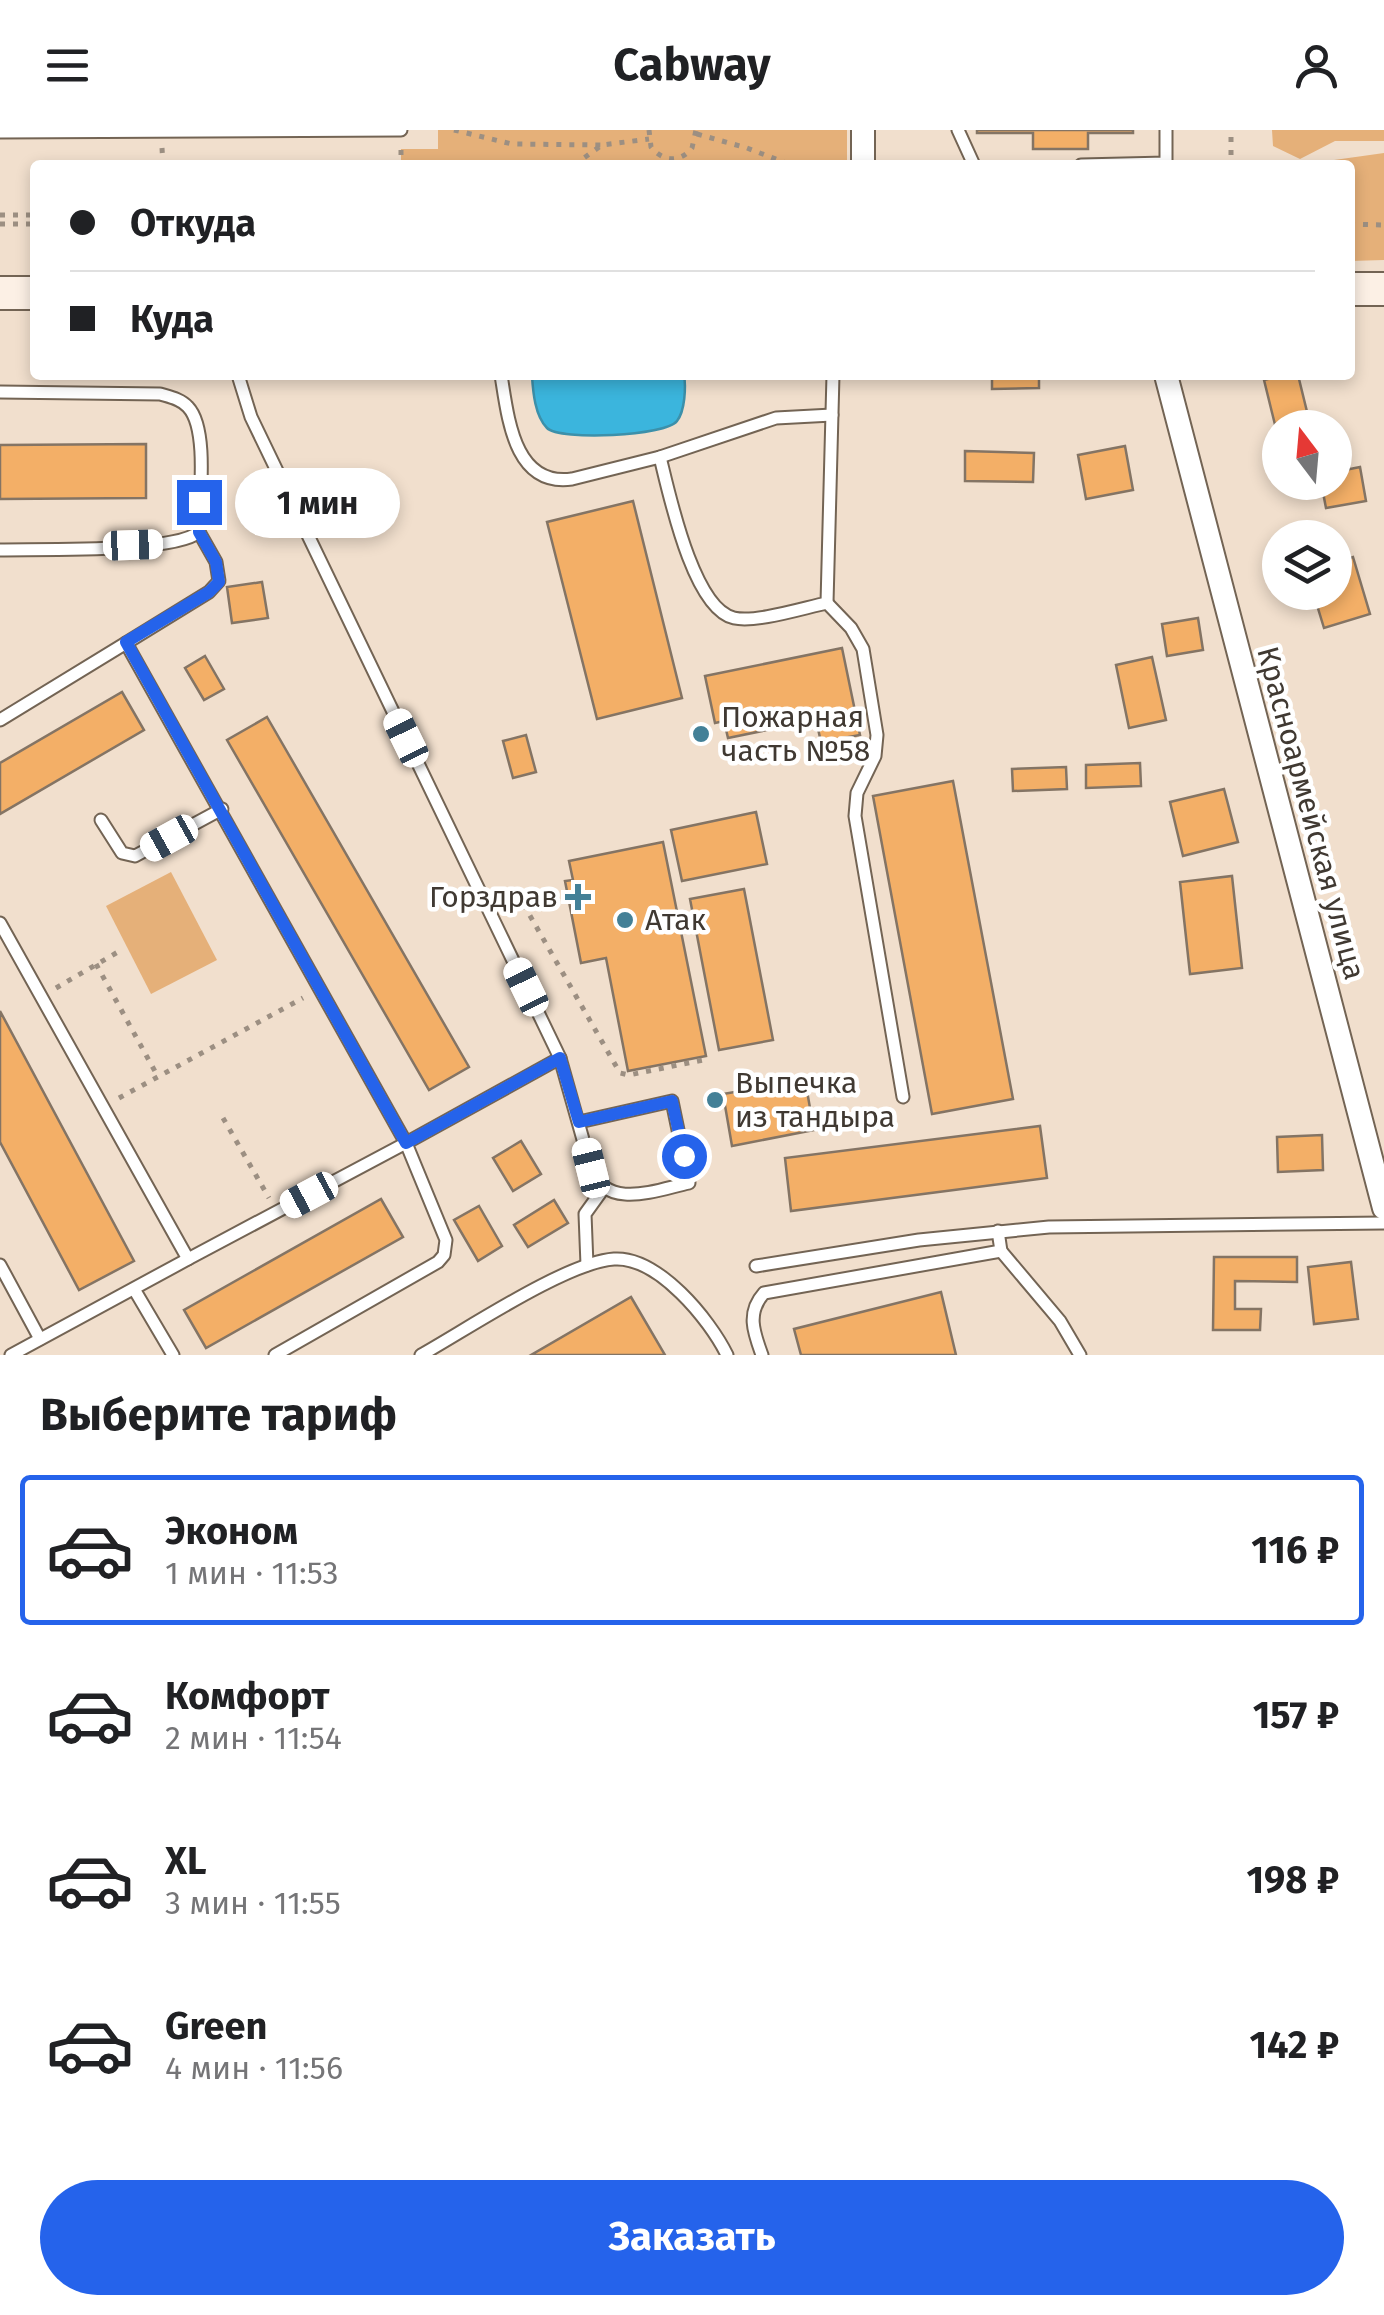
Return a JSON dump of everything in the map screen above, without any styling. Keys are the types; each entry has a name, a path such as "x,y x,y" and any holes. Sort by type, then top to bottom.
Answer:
{"main road":[{"path":"1355,289 1384,289"},
{"path":"0,292 30,293"}],"street":[{"path":"863,130 863,160"},
{"name":"Красноармейская улица","path":"1167,380 1384,1208"}],"lane":[{"path":"0,132 401,130"},
{"path":"958,130 972,160"},
{"path":"1166,130 1166,160"},
{"path":"240,380 251,417 560,1058 594,1176 603,1188 628,1194 689,1183 672,1101 579,1122"},
{"path":"502,380 518,446 538,475 560,481 660,458 764,421 832,415"},
{"path":"834,380 827,603 851,628 866,661 877,746 857,793 854,816 903,1097"},
{"path":"0,392 147,393 181,401 196,417 199,428 199,532 216,562 219,582 209,592 0,720"},
{"path":"660,458 687,552 720,611 743,618 827,603"},
{"path":"0,550 166,544 186,540 199,532"},
{"path":"126,642 406,1143 443,1230 444,1255 423,1272 276,1355"},
{"path":"102,820 122,853 135,856 222,809"},
{"path":"0,924 188,1259"},
{"path":"11,1355 560,1058"},
{"path":"587,1265 585,1214 603,1188"},
{"path":"756,1266 998,1231 1072,1226 1384,1223"},
{"path":"998,1231 1001,1251 1060,1321 1080,1355"},
{"path":"762,1355 752,1315 764,1293 1001,1251"},
{"path":"421,1355 561,1276 614,1258 627,1259 651,1270 703,1314 727,1355"},
{"path":"0,1264 40,1339"},
{"path":"134,1289 172,1355"}],"path":[{"path":"454,130 512,144 602,145 649,139"},
{"path":"649,130 656,153 668,160"},
{"path":"676,160 687,154 696,132 778,160"},
{"path":"1231,137 1231,160"},
{"path":"581,160 602,145"},
{"path":"0,215 30,215"},
{"path":"0,224 30,224"},
{"path":"1355,224 1384,225"},
{"path":"517,893 620,1073 629,1075 703,1060"},
{"path":"41,996 122,949"},
{"path":"96,964 158,1077"},
{"path":"104,1107 318,989"},
{"path":"224,1118 276,1212"}],"shaded area":[{"path":"438,130 847,130 847,160 401,160 401,149 438,149"},
{"path":"1272,130 1384,130 1384,141 1335,141 1300,159 1273,146"},
{"path":"1384,153 1384,260 1355,261 1355,160 1334,160"},
{"path":"171,872 217,960 151,994 106,906"}],"water":[{"path":"532,380 684,380 685,386 677,421 634,433 556,432 543,423"}],"building":[{"path":"977,130 1133,133 1088,133 1088,149 1033,149 1033,133"},
{"path":"992,380 1039,380 1039,388 992,389"},
{"path":"1264,380 1299,380 1307,410 1271,410"},
{"path":"146,444 146,498 0,499 0,445"},
{"path":"1125,446 1133,490 1086,499 1078,455"},
{"path":"965,451 1034,453 1033,482 965,481"},
{"path":"1360,467 1366,501 1326,508 1324,500 1352,500 1352,469"},
{"path":"633,501 682,698 597,719 547,522"},
{"path":"1352,557 1370,614 1324,628 1318,610 1352,610"},
{"path":"262,582 268,618 232,623 227,587"},
{"path":"1198,618 1203,650 1167,656 1162,624"},
{"path":"842,648 860,735 821,742 816,720 728,738 724,721 715,723 705,676"},
{"path":"205,656 224,689 204,700 185,668"},
{"path":"1152,657 1166,720 1129,728 1116,665"},
{"path":"122,692 144,730 0,814 0,763"},
{"path":"267,717 469,1067 429,1090 227,740"},
{"path":"526,735 536,772 513,778 503,741"},
{"path":"1140,763 1141,786 1086,788 1086,765"},
{"path":"1066,767 1067,789 1013,791 1012,769"},
{"path":"953,781 1013,1099 932,1114 873,796"},
{"path":"1224,789 1238,842 1183,856 1170,802"},
{"path":"756,812 767,864 682,881 671,830"},
{"name":"Атак","path":"663,842 706,1056 628,1071 606,958 581,963 565,881 573,880 569,861"},
{"path":"1232,876 1242,968 1190,974 1180,882"},
{"path":"744,889 773,1040 719,1050 690,899"},
{"path":"0,1011 134,1261 79,1290 0,1142"},
{"path":"805,1080 814,1130 732,1146 723,1094"},
{"path":"1040,1126 1047,1178 791,1211 785,1158"},
{"path":"1322,1135 1323,1170 1278,1172 1277,1137"},
{"path":"521,1141 541,1174 513,1191 493,1158"},
{"path":"381,1199 403,1237 206,1348 184,1310"},
{"path":"554,1200 568,1223 528,1247 514,1225"},
{"path":"479,1206 502,1246 478,1261 454,1220"},
{"path":"1214,1257 1297,1257 1297,1282 1235,1281 1235,1309 1261,1309 1260,1330 1213,1330"},
{"path":"1351,1262 1358,1319 1314,1324 1308,1267"},
{"path":"941,1292 956,1355 801,1355 794,1329"},
{"path":"631,1297 665,1355 531,1355"}],"place":[{"name":"Пожарная часть №58","path":"701,734"},
{"name":"Горздрав","path":"578,897"},
{"name":"Атак","path":"625,920"},
{"name":"Выпечка из тандыра","path":"715,1100"}],"route":[{"path":"199,502 199,532 216,562 219,582 126,642 406,1143 560,1058 579,1122 672,1101 684,1156"}]}
